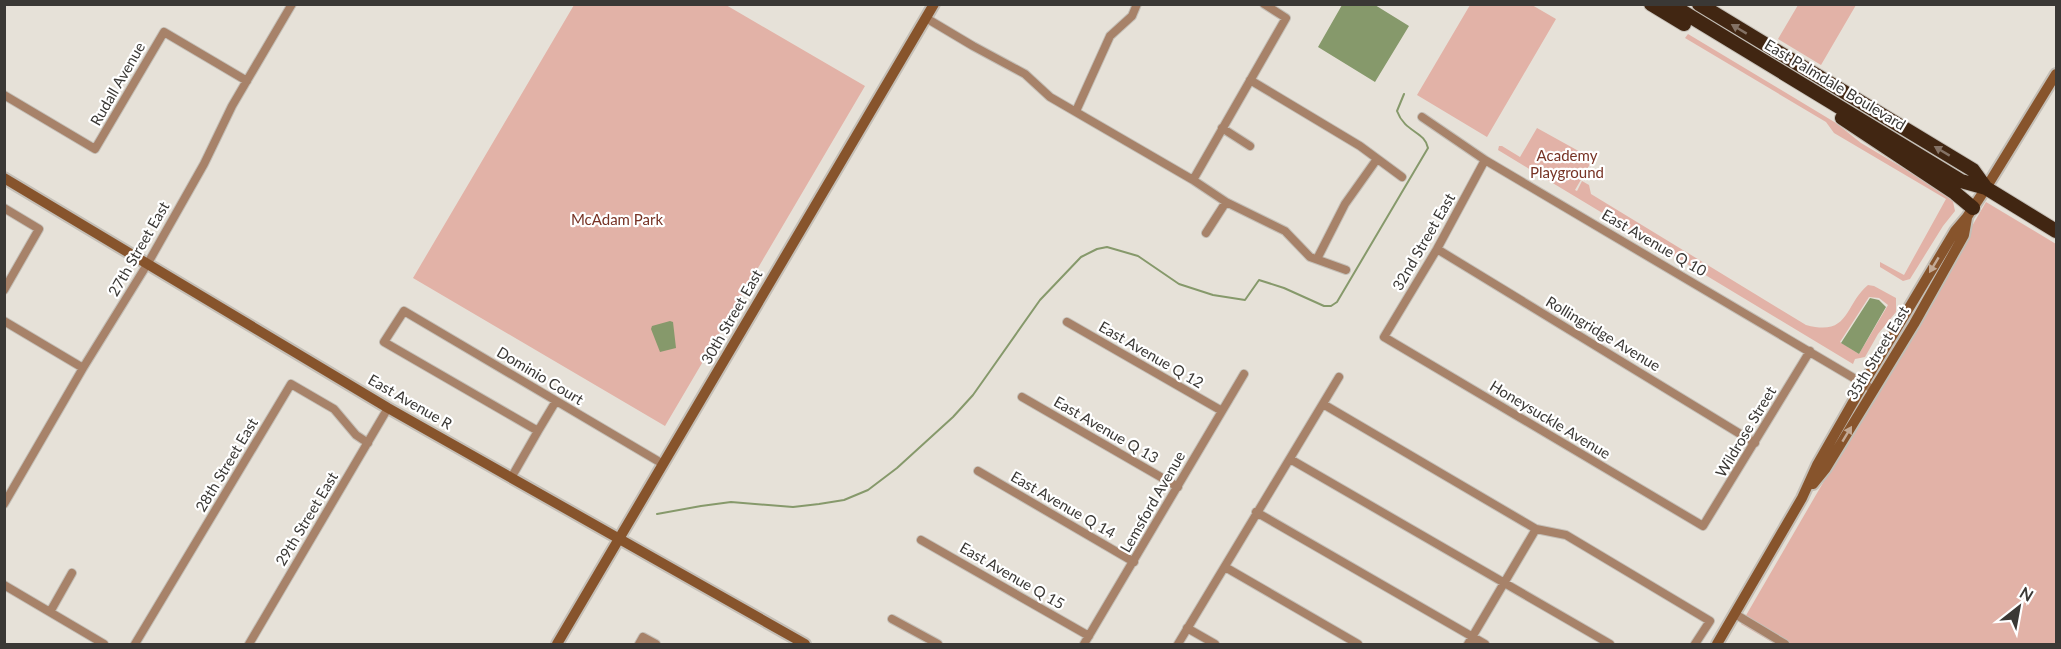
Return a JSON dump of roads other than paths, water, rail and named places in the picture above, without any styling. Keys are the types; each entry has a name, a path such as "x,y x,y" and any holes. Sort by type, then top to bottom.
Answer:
{"highway":[{"path":"1651,4 1684,24"},
{"name":"East Palmdale Boulevard","path":"1670,4 1961,181 1986,188 2056,231"},
{"name":"East Palmdale Boulevard","path":"1699,4 1973,170 1986,188"},
{"path":"1807,87 1820,104 1955,193 1970,212"}],"street":[{"name":"27th Street East","path":"4,504 83,368 148,263 204,164 232,106 292,4"},
{"name":"30th Street East","path":"557,645 934,4"},
{"path":"1076,111 1110,36 1132,16 1137,4"},
{"path":"1192,180 1286,18 1264,4"},
{"path":"926,18 1025,74 1050,97 1226,202 1285,231 1310,257 1346,270"},
{"name":"Rudall Avenue","path":"4,95 95,149 164,32 247,81"},
{"name":"35th Street East","path":"1718,645 1802,498 1817,465 1864,383 1955,231 1986,188 2056,74"},
{"path":"1250,80 1402,177"},
{"name":"East Avenue Q 10","path":"1422,117 1485,160 1874,390"},
{"path":"1222,128 1250,146"},
{"path":"1317,259 1345,204 1377,159"},
{"name":"32nd Street East","path":"1384,337 1437,249 1485,160"},
{"name":"East Avenue R","path":"4,178 388,408 805,645"},
{"path":"1206,233 1226,202"},
{"path":"4,208 39,229 4,290"},
{"name":"35th Street East","path":"1802,498 1826,468 1891,362 1964,235 1970,212"},
{"name":"Rollingridge Avenue","path":"1437,249 1755,443"},
{"path":"1891,362 1891,353 1917,308 1914,300"},
{"name":"Dominio Court","path":"538,431 384,342 404,311 663,464"},
{"path":"4,321 83,368"},
{"name":"East Avenue Q 12","path":"1067,322 1222,411"},
{"name":"Honeysuckle Avenue","path":"1384,337 1703,526"},
{"name":"Wildrose Street","path":"1703,526 1810,351"},
{"name":"Lemsford Avenue","path":"1084,645 1244,374"},
{"path":"1178,645 1339,377"},
{"name":"28th Street East","path":"135,645 291,384 334,410 356,435 368,443"},
{"name":"East Avenue Q 13","path":"1022,398 1178,487"},
{"path":"511,478 556,401"},
{"path":"1323,404 1536,528 1566,536 1710,621 1695,645"},
{"name":"29th Street East","path":"249,645 388,408"},
{"path":"1290,459 1610,645"},
{"name":"East Avenue Q 14","path":"978,471 1134,562"},
{"path":"1256,512 1471,641 1485,645"},
{"path":"1471,641 1536,528"},
{"name":"East Avenue Q 15","path":"921,540 1089,636"},
{"path":"1226,567 1358,645"},
{"path":"50,612 72,573"},
{"path":"4,585 104,645"},
{"path":"1736,614 1785,645"},
{"path":"892,619 938,645"},
{"path":"1188,628 1215,645"},
{"path":"641,641 656,645"}],"waterway":[{"path":"657,514 731,502 793,507 844,500 868,490 897,468 953,417 973,395 1040,300 1081,257 1097,249 1107,247 1138,256 1179,284 1213,295 1245,300 1259,280 1284,288 1324,306 1331,306 1337,302 1428,148 1423,138 1405,124 1397,111 1404,94"}],"park label":[{"name":"Academy Playground","path":"1567,164"},
{"name":"McAdam Park","path":"617,220"}]}
